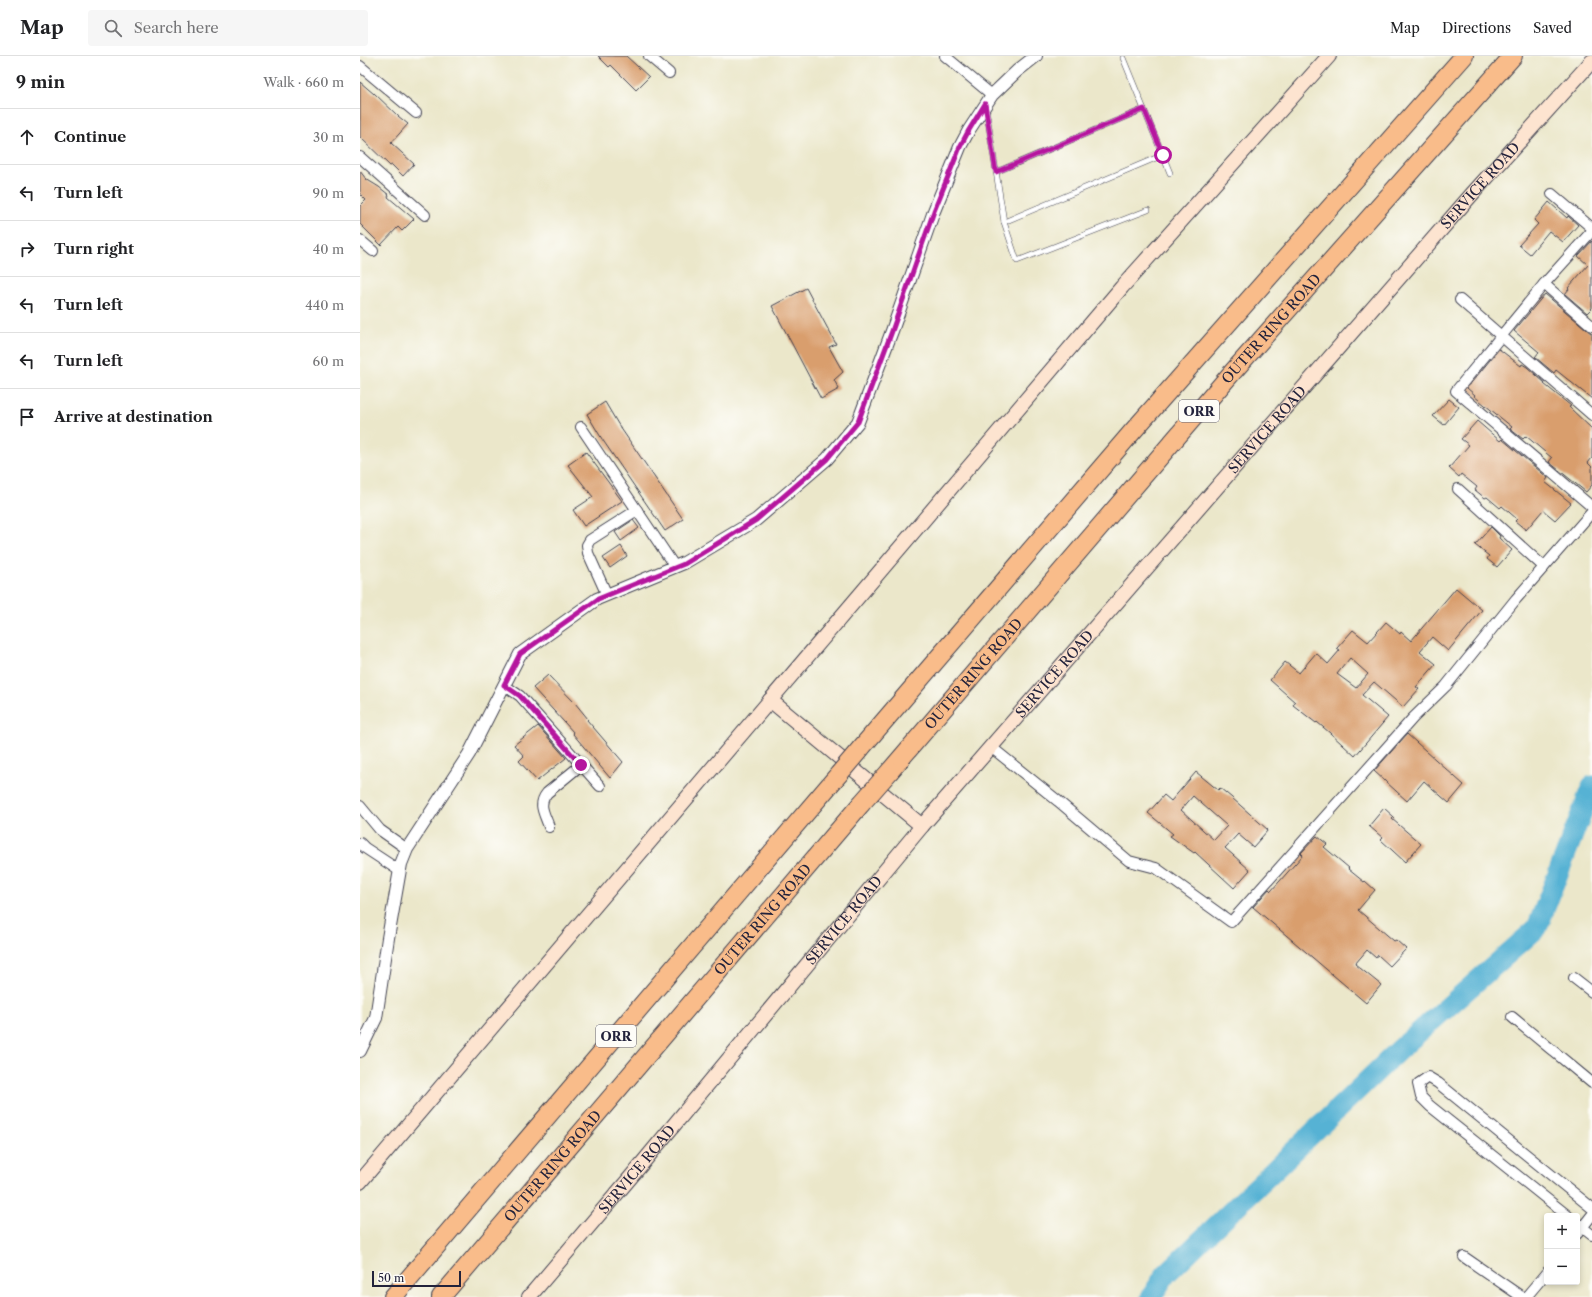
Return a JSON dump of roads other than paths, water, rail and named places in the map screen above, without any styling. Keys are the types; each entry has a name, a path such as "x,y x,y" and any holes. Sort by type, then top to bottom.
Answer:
{"highway":[{"name":"ORR","path":"393,1297 1133,431 1464,56"},
{"name":"OUTER RING ROAD","path":"441,1297 861,804 1210,398 1513,56"}],"main road":[{"path":"360,1182 1122,287 1329,56"},
{"name":"SERVICE ROAD","path":"528,1297 630,1178 922,826 1468,199 1592,61"},
{"path":"770,700 922,826"}],"street":[{"path":"649,56 669,73"},
{"path":"945,56 988,100"},
{"path":"360,1051 376,1018 400,870 407,849 469,754 520,654 598,599 684,564 756,520 827,459 858,422 934,211 960,147 988,100 1017,71 1036,56"},
{"path":"360,66 416,113"},
{"path":"360,157 425,215"},
{"path":"1552,194 1592,228"},
{"path":"1592,231 1544,284 1456,391 1592,507"},
{"path":"360,240 373,251"},
{"path":"1544,284 1592,326"},
{"path":"1460,300 1592,415"},
{"path":"581,427 675,567"},
{"path":"1458,489 1544,567"},
{"path":"607,596 588,553 587,545 590,540 637,510"},
{"path":"991,747 1129,861 1156,868 1231,922 1413,718 1446,686 1516,600 1592,512"},
{"path":"504,685 520,696 600,786"},
{"path":"549,827 541,803 543,797 581,765"},
{"path":"360,806 380,830 407,849"},
{"path":"360,843 365,848 400,870"},
{"path":"1574,978 1592,992"},
{"path":"1512,1017 1592,1083"},
{"path":"1564,1213 1430,1106 1421,1097 1418,1084 1428,1077 1438,1083 1592,1208"},
{"path":"1580,1227 1592,1215"},
{"path":"1580,1229 1592,1235"},
{"path":"1464,1256 1522,1297"},
{"path":"1526,1297 1544,1276"}],"lane":[{"path":"1123,58 1170,173"},
{"path":"988,100 996,172 1004,222 1018,261 1148,210"},
{"path":"996,172 1144,109"},
{"path":"1004,222 1163,155"}],"waterway":[{"path":"1151,1297 1166,1274 1400,1049 1537,928 1592,786"}]}
